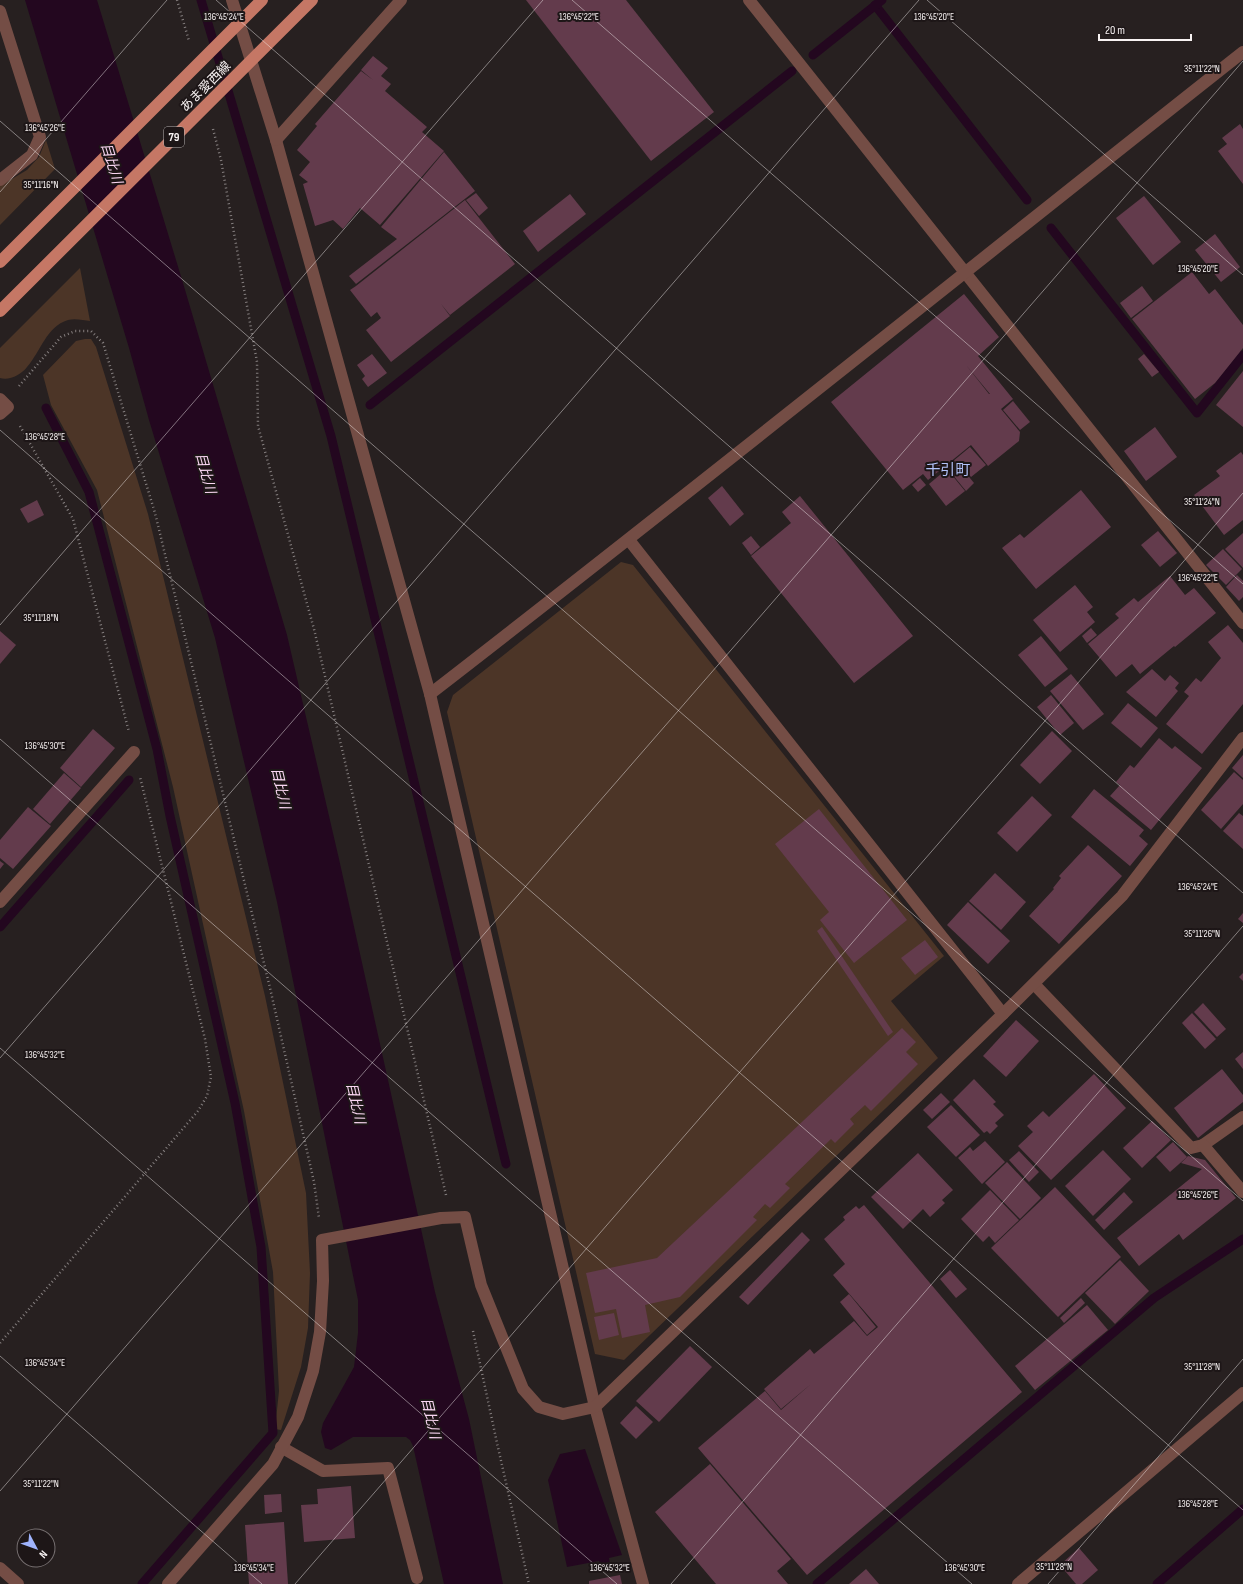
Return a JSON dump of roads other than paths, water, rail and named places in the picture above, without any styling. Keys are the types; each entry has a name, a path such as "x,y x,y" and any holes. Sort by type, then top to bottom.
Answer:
{"main road":[{"name":"あま愛西線","path":"0,262 262,0"},
{"name":"あま愛西線","path":"0,311 312,0"}],"street":[{"path":"232,0 276,140 430,694 595,1407 643,1584"},
{"path":"276,140 400,0"},
{"path":"749,0 1243,623"},
{"path":"0,11 40,137 32,155 0,180"},
{"path":"430,694 629,540 964,272 1243,52"},
{"path":"629,540 1003,1014"},
{"path":"168,1584 273,1464 298,1416 313,1370 320,1332 325,1239 446,1218 466,1216 481,1285 523,1389 539,1407 563,1414 595,1407 1034,984 1122,896 1243,738"},
{"path":"0,902 134,752"},
{"path":"1034,984 1191,1148 1203,1144 1243,1117"},
{"path":"1203,1144 1243,1192"},
{"path":"1018,1584 1243,1393"},
{"path":"281,1447 323,1471 388,1468 417,1578"},
{"path":"0,1568 18,1584"}],"water":[{"name":"目比川","path":"25,0 97,0 183,283 287,635 339,859 435,1292 469,1419 503,1584 444,1584 413,1446 410,1440 406,1437 353,1437 331,1450 325,1448 321,1432 323,1423 354,1367 358,1333 358,1300 277,902 215,638"},
{"path":"585,1449 622,1555 609,1558 611,1570 601,1571 599,1561 567,1567 548,1480 560,1454"}],"waterway":[{"path":"201,0 331,436 506,1164"},
{"path":"813,55 882,0"},
{"path":"875,5 1027,200"},
{"path":"370,405 792,71"},
{"path":"1051,228 1197,413 1243,355"},
{"path":"46,408 89,492 157,749 170,816 235,1103 261,1247 273,1433 142,1584"},
{"path":"0,927 129,780"},
{"path":"817,1584 1154,1298 1243,1239"},
{"path":"1157,1584 1243,1509"}],"district":[{"name":"千引町","path":"948,470"}]}
